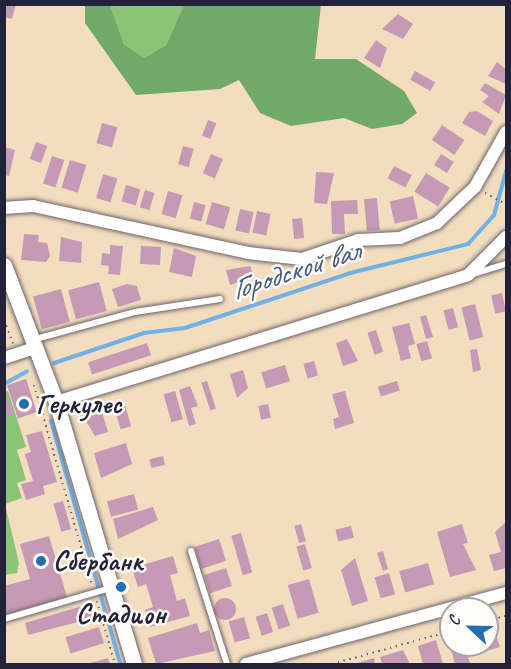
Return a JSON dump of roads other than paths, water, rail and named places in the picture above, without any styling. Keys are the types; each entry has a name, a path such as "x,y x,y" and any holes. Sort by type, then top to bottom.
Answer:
{"street":[{"path":"4,208 33,206 248,253 302,259 358,240 400,238 437,223 475,187 507,132"},
{"path":"56,402 468,275 507,237"},
{"path":"4,265 30,345 56,402 134,664"},
{"path":"4,358 30,345"},
{"path":"246,664 507,593"}],"lane":[{"path":"468,275 507,264"},
{"path":"30,345 135,312 220,299"},
{"path":"191,551 227,664"},
{"path":"4,619 111,588"}],"waterway":[{"name":"Городской вал","path":"54,363 144,333 185,328 350,273 468,244 494,215 506,171"},
{"name":"Городской вал","path":"4,384 27,371"},
{"path":"51,421 120,664"}],"place":[{"name":"Геркулес","path":"24,404"},
{"name":"Сбербанк","path":"41,561"},
{"name":"Стадион","path":"121,587"}]}
